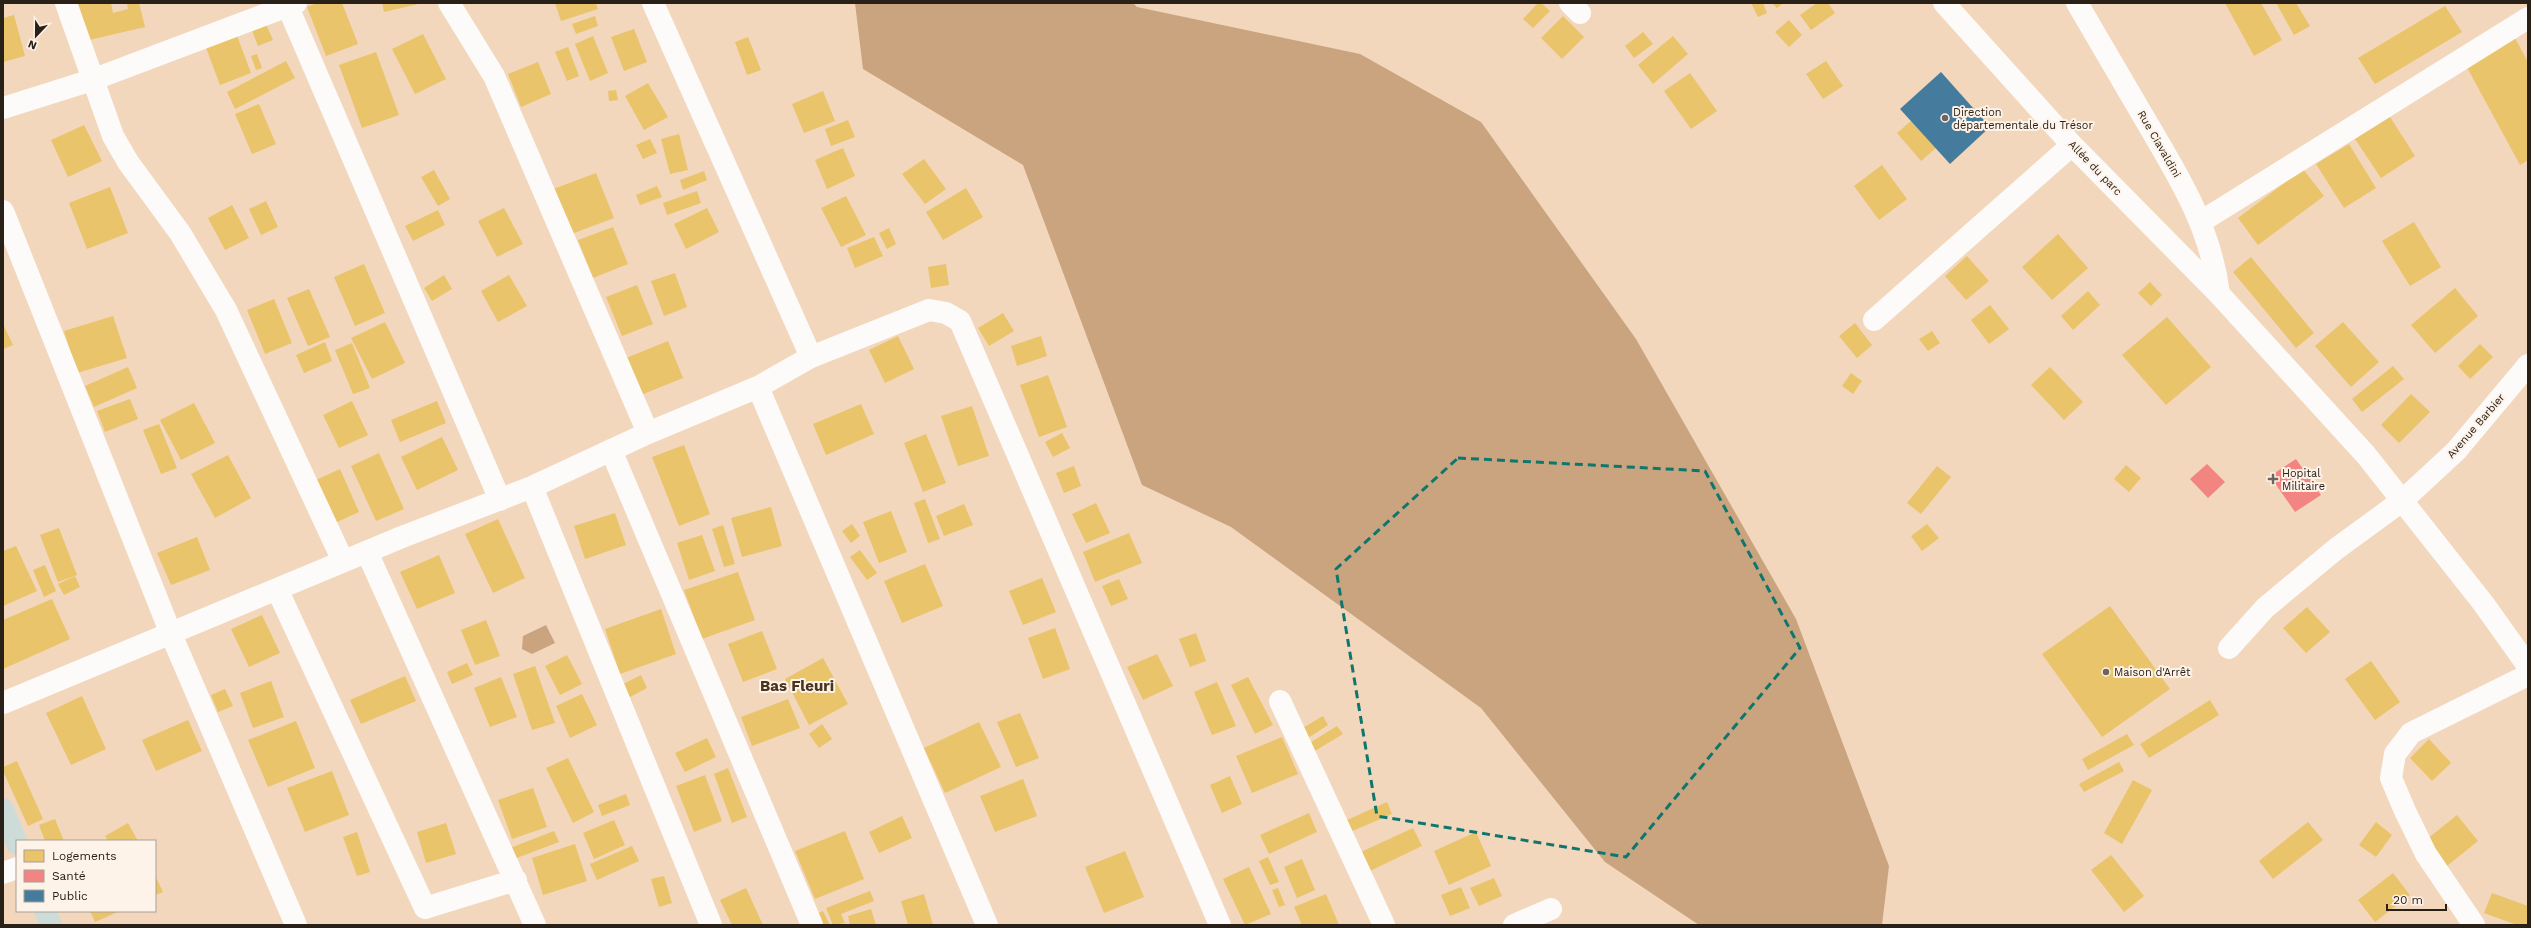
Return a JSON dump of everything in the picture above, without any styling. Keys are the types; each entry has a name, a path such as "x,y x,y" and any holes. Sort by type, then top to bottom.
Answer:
{"highway":[{"path":"3,809 16,842"},
{"path":"45,912 51,925"}],"street":[{"path":"66,3 113,136 128,162 180,233 226,310 343,561"},
{"path":"449,3 494,76 648,433"},
{"path":"652,3 811,357"},
{"name":"Allée du parc","path":"1944,3 2072,145 2219,294 2366,454 2483,603 2528,666"},
{"name":"Rue Ciavaldini","path":"2077,3 2167,157 2202,221 2215,264 2219,294"},
{"path":"3,108 92,80 292,5 500,500"},
{"path":"2202,221 2528,18"},
{"path":"1874,320 2072,145"},
{"path":"3,211 171,634 296,925"},
{"path":"3,703 343,561 532,487 648,433 758,387 811,357 929,310 946,313 960,321 1220,925"},
{"name":"Avenue Barbier","path":"2229,648 2265,608 2336,549 2403,500 2456,451 2528,365"},
{"path":"758,387 987,925"},
{"path":"611,450 812,925"},
{"path":"532,487 712,925"},
{"path":"367,552 535,925"},
{"path":"277,589 427,916 516,880"},
{"path":"2474,925 2426,854 2405,811 2391,778 2395,754 2411,733 2528,675"},
{"path":"1280,701 1384,925"},
{"path":"3,873 16,868"},
{"path":"1514,925 1551,909"}],"highlighted area":[{"path":"1458,458 1705,471 1800,648 1626,857 1377,816 1336,569"}],"shaded area":[{"path":"3,3 2528,3 2528,925 3,925"},
{"path":"855,3 1133,3 1137,7 1360,54 1481,122 1636,339 1796,619 1889,866 1882,925 1699,925 1605,862 1481,708 1231,527 1142,485 1023,165 863,69"},
{"path":"546,625 555,643 532,654 522,649 523,636"}],"building: Logements":[{"path":"77,3 111,3 113,13 128,9 127,3 139,3 145,27 85,41"},
{"path":"317,3 342,3 358,44 326,56 307,7"},
{"path":"382,3 418,3 418,4 384,12"},
{"path":"555,3 596,3 598,9 561,21"},
{"path":"1538,3 1541,3 1550,11 1533,28 1523,19"},
{"path":"1751,3 1763,3 1767,13 1758,17"},
{"path":"1772,3 1783,3 1777,8"},
{"path":"1817,3 1828,3 1835,13 1811,30 1800,15"},
{"path":"2225,3 2261,3 2282,40 2254,56"},
{"path":"2276,3 2296,3 2310,26 2294,35"},
{"path":"2445,6 2462,32 2375,84 2358,58"},
{"path":"14,15 25,56 3,62 3,18"},
{"path":"595,16 598,26 576,34 572,24"},
{"path":"1563,16 1584,37 1562,59 1541,38"},
{"path":"1789,20 1802,35 1789,47 1775,32"},
{"path":"265,22 273,40 258,46 251,28"},
{"path":"634,29 647,62 624,71 611,37"},
{"path":"1643,32 1653,44 1634,58 1625,46"},
{"path":"236,33 251,73 220,85 205,45"},
{"path":"423,34 446,79 415,94 392,49"},
{"path":"593,36 608,73 590,81 575,44"},
{"path":"1673,36 1688,54 1653,84 1638,65"},
{"path":"2514,36 2528,62 2528,160 2520,165 2464,62"},
{"path":"748,37 761,70 747,75 735,42"},
{"path":"568,47 579,76 567,81 555,52"},
{"path":"376,52 399,115 362,128 339,65"},
{"path":"257,54 262,68 256,70 251,56"},
{"path":"286,61 295,78 235,109 227,92"},
{"path":"1826,61 1843,86 1823,99 1806,74"},
{"path":"538,62 551,94 521,107 508,74"},
{"path":"1690,73 1717,111 1691,129 1664,91"},
{"path":"648,83 668,117 644,130 625,96"},
{"path":"616,90 618,100 609,101 608,91"},
{"path":"823,91 835,121 804,133 792,104"},
{"path":"259,104 276,144 252,154 235,114"},
{"path":"2390,117 2415,156 2381,178 2355,139"},
{"path":"848,120 855,137 831,146 825,129"},
{"path":"1911,121 1936,148 1921,161 1897,133"},
{"path":"84,125 102,161 68,177 51,140"},
{"path":"679,134 688,170 670,174 661,139"},
{"path":"650,139 657,153 643,159 636,145"},
{"path":"2349,144 2376,188 2344,208 2316,164"},
{"path":"843,148 855,176 827,189 815,160"},
{"path":"924,159 946,189 925,204 902,174"},
{"path":"1882,165 1907,199 1879,220 1854,186"},
{"path":"2303,169 2324,196 2258,245 2238,218"},
{"path":"434,170 450,199 438,206 421,177"},
{"path":"704,171 707,180 683,190 680,180"},
{"path":"596,173 614,218 566,236 548,191"},
{"path":"657,186 662,197 640,205 636,195"},
{"path":"110,187 128,233 87,249 69,203"},
{"path":"966,188 983,217 943,240 926,212"},
{"path":"697,191 701,203 667,215 663,203"},
{"path":"846,196 866,235 841,247 821,208"},
{"path":"266,201 278,227 261,235 249,209"},
{"path":"232,205 249,238 225,250 208,218"},
{"path":"504,208 523,244 497,257 478,221"},
{"path":"707,208 719,232 686,249 674,224"},
{"path":"438,210 445,225 413,241 405,226"},
{"path":"2414,222 2441,267 2410,286 2382,241"},
{"path":"613,227 628,264 593,278 578,240"},
{"path":"889,228 896,244 887,249 879,233"},
{"path":"2058,234 2088,268 2052,300 2022,267"},
{"path":"874,237 883,256 855,268 847,248"},
{"path":"1967,256 1989,281 1966,300 1945,276"},
{"path":"2251,257 2314,333 2296,348 2233,272"},
{"path":"364,264 385,313 355,326 334,277"},
{"path":"946,264 949,285 931,288 928,267"},
{"path":"675,273 687,307 664,316 651,281"},
{"path":"444,275 452,289 432,301 424,288"},
{"path":"509,275 527,306 498,322 481,291"},
{"path":"2150,282 2162,295 2151,306 2138,293"},
{"path":"637,285 653,324 622,336 606,297"},
{"path":"2455,288 2478,316 2435,353 2411,325"},
{"path":"309,289 330,337 308,346 287,298"},
{"path":"2088,291 2100,305 2073,330 2061,316"},
{"path":"274,299 292,343 265,354 247,310"},
{"path":"1990,305 2009,329 1989,344 1971,320"},
{"path":"1003,313 1014,331 989,346 978,328"},
{"path":"113,316 127,358 77,373 64,331"},
{"path":"2167,317 2211,367 2166,405 2122,355"},
{"path":"385,322 405,363 372,379 351,338"},
{"path":"2343,322 2379,362 2351,387 2315,346"},
{"path":"1855,323 1872,345 1857,358 1839,336"},
{"path":"3,324 13,345 3,349"},
{"path":"1932,331 1940,343 1928,351 1919,339"},
{"path":"898,336 914,369 885,383 869,350"},
{"path":"1041,336 1047,356 1017,366 1011,346"},
{"path":"668,341 683,378 641,395 626,358"},
{"path":"325,342 332,361 304,373 296,355"},
{"path":"352,343 370,388 353,394 335,350"},
{"path":"2480,344 2493,357 2470,379 2458,366"},
{"path":"2393,366 2404,379 2362,412 2352,399"},
{"path":"128,367 137,388 94,407 85,386"},
{"path":"2050,367 2083,402 2064,420 2031,385"},
{"path":"1851,373 1862,381 1853,394 1842,386"},
{"path":"1048,375 1067,427 1039,437 1020,385"},
{"path":"2411,394 2430,412 2399,443 2381,425"},
{"path":"130,399 138,419 105,432 97,411"},
{"path":"352,401 368,435 339,448 323,415"},
{"path":"437,401 446,423 400,442 391,420"},
{"path":"194,403 215,443 181,460 160,420"},
{"path":"861,404 874,434 826,455 813,424"},
{"path":"972,406 989,456 958,466 941,416"},
{"path":"159,424 177,468 161,474 143,430"},
{"path":"1062,433 1070,448 1053,457 1045,442"},
{"path":"926,434 946,483 923,492 904,443"},
{"path":"442,437 458,470 417,490 401,457"},
{"path":"684,445 710,514 679,526 652,457"},
{"path":"379,453 404,509 376,521 351,466"},
{"path":"228,455 251,498 215,518 191,474"},
{"path":"2126,465 2141,478 2129,492 2114,479"},
{"path":"1074,466 1081,486 1064,493 1056,473"},
{"path":"1937,466 1951,477 1921,514 1907,503"},
{"path":"340,469 359,512 335,523 316,480"},
{"path":"925,499 940,539 928,543 914,503"},
{"path":"1096,503 1110,533 1086,543 1072,514"},
{"path":"964,504 973,525 944,536 936,516"},
{"path":"771,507 782,546 742,557 731,518"},
{"path":"891,511 907,552 879,563 863,522"},
{"path":"615,513 626,545 585,559 574,526"},
{"path":"498,519 525,578 493,593 465,534"},
{"path":"852,524 860,536 851,543 842,531"},
{"path":"1927,524 1939,538 1922,551 1911,536"},
{"path":"723,525 735,564 724,567 712,529"},
{"path":"59,528 77,575 58,582 40,535"},
{"path":"1129,533 1142,563 1095,582 1083,552"},
{"path":"702,535 715,571 689,580 677,543"},
{"path":"197,537 210,570 171,585 157,553"},
{"path":"16,546 37,591 3,606 3,551"},
{"path":"860,550 877,573 867,580 850,557"},
{"path":"439,555 455,593 417,609 400,572"},
{"path":"925,564 943,606 902,623 884,581"},
{"path":"45,565 56,591 44,597 33,570"},
{"path":"738,572 755,620 702,639 684,590"},
{"path":"75,576 80,587 64,595 58,584"},
{"path":"1042,578 1056,612 1023,625 1009,591"},
{"path":"1119,579 1128,599 1111,606 1102,586"},
{"path":"52,599 70,639 3,669 3,620"},
{"name":"Maison d'Arrêt","path":"2110,606 2170,689 2102,737 2042,654"},
{"path":"2307,607 2330,632 2306,653 2283,628"},
{"path":"661,609 676,654 620,674 605,629"},
{"path":"262,615 280,653 249,667 231,629"},
{"path":"486,620 500,656 475,665 461,630"},
{"path":"1055,628 1070,669 1043,679 1028,638"},
{"path":"762,631 777,669 743,682 728,644"},
{"path":"1196,633 1206,661 1190,667 1179,639"},
{"path":"1157,654 1173,686 1143,700 1127,667"},
{"path":"567,655 582,684 560,695 545,666"},
{"path":"823,658 848,704 809,725 785,679"},
{"path":"2371,661 2400,702 2375,720 2345,679"},
{"path":"467,663 473,675 452,684 447,672"},
{"path":"535,666 555,723 532,730 513,674"},
{"path":"641,675 647,688 630,697 623,684"},
{"path":"405,676 416,701 361,724 350,700"},
{"path":"501,677 517,717 490,727 474,688"},
{"path":"1248,677 1273,725 1255,734 1231,685"},
{"path":"271,681 284,717 253,728 240,693"},
{"path":"1217,682 1236,726 1212,735 1194,692"},
{"path":"225,689 233,706 218,712 211,695"},
{"path":"582,694 597,725 570,738 556,706"},
{"path":"82,696 106,749 71,765 46,713"},
{"path":"788,699 800,728 752,746 741,717"},
{"path":"2210,700 2219,715 2149,758 2140,744"},
{"path":"1020,713 1039,758 1016,767 997,722"},
{"path":"1323,716 1328,725 1302,742 1296,732"},
{"path":"188,720 202,751 156,771 142,740"},
{"path":"296,721 315,768 268,787 248,740"},
{"path":"979,722 1001,767 945,793 924,748"},
{"path":"822,724 832,739 819,748 809,734"},
{"path":"1337,726 1343,734 1308,755 1303,747"},
{"path":"2127,734 2134,745 2088,770 2082,759"},
{"path":"1282,737 1298,774 1252,793 1236,756"},
{"path":"707,738 716,757 685,772 675,753"},
{"path":"2429,739 2451,763 2432,781 2410,758"},
{"path":"568,758 594,812 573,823 546,768"},
{"path":"17,761 43,819 28,826 3,771 3,767"},
{"path":"2119,762 2124,771 2084,792 2079,784"},
{"path":"728,768 747,817 732,823 714,774"},
{"path":"332,771 349,815 305,832 287,788"},
{"path":"705,775 722,821 694,832 676,786"},
{"path":"1230,776 1242,804 1222,813 1210,785"},
{"path":"1023,779 1037,816 995,832 980,796"},
{"path":"2133,780 2152,790 2122,844 2104,833"},
{"path":"533,788 547,827 512,839 498,800"},
{"path":"626,794 630,805 602,816 598,805"},
{"path":"1387,802 1392,814 1350,832 1345,821"},
{"path":"1309,813 1317,832 1269,854 1260,835"},
{"path":"2457,815 2478,841 2447,866 2426,840"},
{"path":"902,816 912,838 879,853 869,832"},
{"path":"55,819 64,840 45,840 39,825"},
{"path":"614,820 625,845 594,859 583,833"},
{"path":"2308,822 2323,840 2273,879 2259,861"},
{"path":"2376,822 2392,835 2376,857 2359,845"},
{"path":"128,823 137,840 107,840 105,836"},
{"path":"446,823 456,854 426,863 417,832"},
{"path":"1413,828 1422,846 1370,871 1361,852"},
{"path":"554,831 559,842 514,859 510,848"},
{"path":"845,831 864,879 815,899 795,851"},
{"path":"357,832 370,872 357,876 343,837"},
{"path":"1476,832 1491,866 1449,885 1434,851"},
{"path":"575,844 587,881 543,895 532,858"},
{"path":"632,846 639,861 597,880 590,864"},
{"path":"1125,851 1144,897 1104,913 1085,867"},
{"path":"2111,855 2144,896 2124,912 2091,870"},
{"path":"1268,857 1279,882 1270,885 1259,861"},
{"path":"1302,859 1315,890 1297,898 1284,867"},
{"path":"1249,867 1271,914 1245,925 1223,879"},
{"path":"2393,873 2410,895 2375,922 2358,900"},
{"path":"664,876 672,903 659,907 651,879"},
{"path":"156,877 163,892 156,895"},
{"path":"1494,878 1502,896 1479,906 1470,888"},
{"path":"1461,887 1470,908 1450,916 1441,895"},
{"path":"746,888 763,925 732,925 720,900"},
{"path":"1278,888 1285,905 1279,907 1272,890"},
{"path":"870,891 874,901 841,914 845,923 833,925 826,908"},
{"path":"2492,893 2528,906 2528,925 2517,925 2484,913"},
{"path":"924,894 933,925 908,925 901,901"},
{"path":"1326,894 1339,925 1302,925 1294,907"},
{"path":"871,909 876,925 850,925 848,916"},
{"path":"823,911 830,925 821,925 816,914"},
{"path":"90,912 118,912 95,922"}],"building: Santé":[{"path":"2296,459 2321,495 2295,512 2270,476"},
{"path":"2207,464 2225,482 2208,498 2190,479"}],"building: Public":[{"name":"Direction départementale du Trésor","path":"1941,72 1990,127 1950,164 1900,109"}],"place":[{"name":"Direction départementale du Trésor","path":"1945,118"},
{"name":"Hopital Militaire","path":"2273,479"},
{"name":"Maison d'Arrêt","path":"2106,672"}],"district":[{"name":"Bas Fleuri","path":"797,686"}]}
